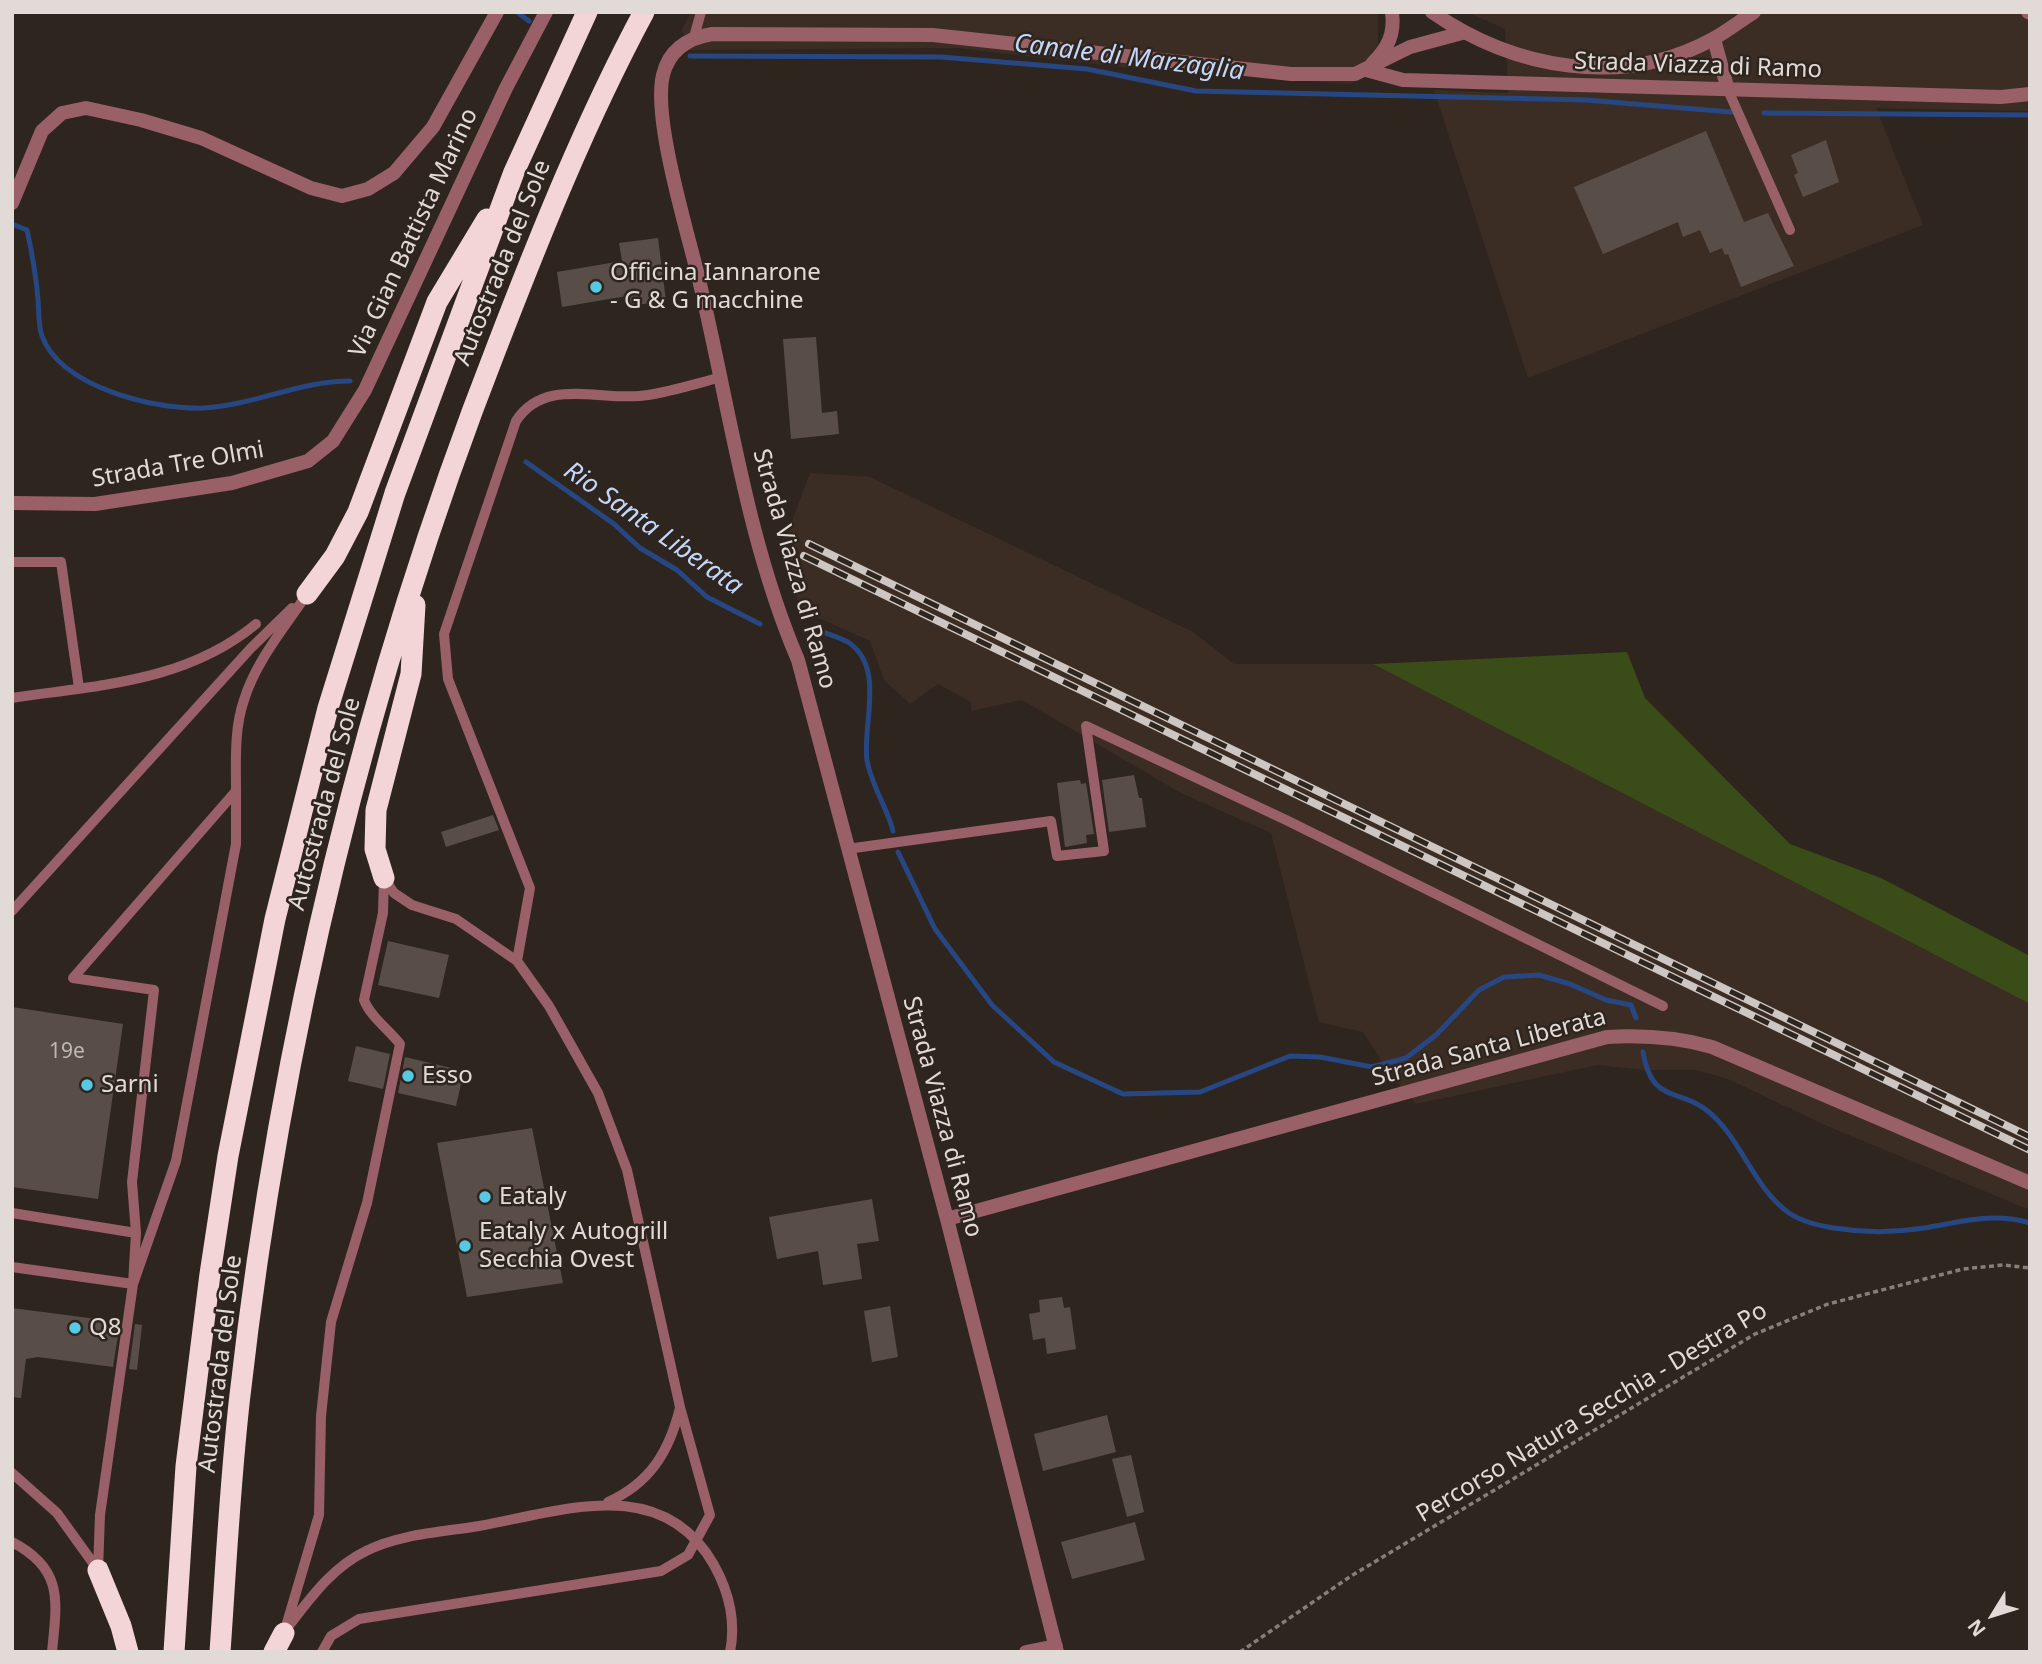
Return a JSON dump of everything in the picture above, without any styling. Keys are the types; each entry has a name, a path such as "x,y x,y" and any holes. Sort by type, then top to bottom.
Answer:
{"highway":[{"name":"Autostrada del Sole","path":"174,1652 186,1466 228,1156 275,919 328,708 395,493 514,172 587,12"},
{"name":"Autostrada del Sole","path":"220,1652 240,1394 274,1159 337,859 417,568 467,422 526,270 617,62 644,12"},
{"path":"307,594 335,556 358,512 438,302 514,172"},
{"path":"384,878 375,849 376,810 411,674 417,568"},
{"path":"98,1570 121,1626 128,1652"}],"street":[{"path":"12,203 42,131 62,113 86,108 141,120 201,138 311,188 342,196 368,189 394,173 433,127 497,12"},
{"name":"Via Gian Battista Marino","path":"307,461 333,441 365,390 506,88 546,12"},
{"path":"1366,70 1391,40 1394,25 1392,12"},
{"path":"1433,12 1462,33 1524,59 1582,67 1636,63 1673,55 1714,39 1740,18 1754,12"},
{"name":"Strada Viazza di Ramo","path":"1056,1649 947,1219 798,660 784,626 742,484 722,377 665,134 661,99 663,75 670,58 680,46 694,37 712,34 933,35 1290,74 1340,76 1366,70 1410,47 1462,33"},
{"path":"1714,39 1728,90"},
{"name":"Strada Viazza di Ramo","path":"1366,70 1403,80 2001,97 2030,94"},
{"name":"Strada Tre Olmi","path":"12,503 95,504 155,496 232,483 307,461"},
{"name":"Strada Santa Liberata","path":"947,1219 1607,1037 1634,1035 1667,1037 1712,1047 2030,1183"},
{"path":"1026,1652 1056,1649"}],"lane":[{"path":"694,37 701,12"},
{"path":"1728,90 1790,230"},
{"path":"517,961 530,888 448,679 444,634 516,421 523,411 551,396 580,393 646,396 722,377"},
{"path":"12,562 61,562 79,688"},
{"path":"134,1284 176,1161 236,844 236,740 243,702 253,677 307,594"},
{"path":"12,911 251,648 307,594"},
{"path":"12,698 164,674 229,647 256,624"},
{"path":"847,849 1051,821 1057,856 1104,851 1086,726 1286,820 1663,1006"},
{"path":"98,1570 100,1515 134,1284 136,1233 132,1182 154,990 73,978 236,791"},
{"path":"323,1652 331,1636 359,1619 661,1571 688,1555 698,1542 710,1515 680,1407 628,1170 598,1093 549,1006 517,961 456,919 412,905 394,892 384,878"},
{"path":"279,1643 319,1515 321,1416 331,1322 367,1203 400,1044 384,1022 368,1009 364,1000 383,913 384,878"},
{"path":"12,1213 136,1233"},
{"path":"12,1267 134,1284"},
{"path":"279,1643 336,1570 368,1550 404,1540 606,1503 626,1494 654,1469 674,1434 680,1407"},
{"path":"12,1473 57,1513 98,1570"},
{"path":"606,1503 650,1510 680,1527 698,1542 720,1576 730,1601 733,1628 730,1652"},
{"path":"12,1542 30,1552 53,1580 57,1595 52,1652"}],"path":[{"name":"Percorso Natura Secchia - Destra Po","path":"1240,1652 1351,1576 1755,1334 1828,1304 1963,1269 2003,1265 2030,1268"}],"shaded area":[{"path":"691,12 1378,12 1378,47 1352,84 1130,68 958,48 690,50 682,30"},
{"path":"1467,12 2030,12 2030,111 1876,108 1923,225 1528,378 1434,90 1508,93 1505,29"},
{"path":"810,473 870,477 1193,632 1234,664 1373,664 2030,1004 2030,1210 1827,1126 1728,1079 1696,1070 1645,1070 1597,1065 1416,1104 1392,1077 1363,1032 1319,1022 1271,833 1181,793 1022,700 971,711 971,702 938,684 910,704 884,680 870,641 801,610 781,550"}],"green space":[{"path":"1627,652 1645,698 1790,844 1881,878 2030,956 2030,1004 1373,664"}],"building":[{"path":"1706,131 1744,222 1768,213 1794,266 1741,287 1728,254 1725,255 1722,248 1710,253 1700,230 1683,237 1678,222 1603,254 1574,187"},
{"path":"1826,140 1839,182 1803,197 1794,175 1798,173 1791,155"},
{"path":"658,238 666,301 629,306 627,296 562,307 557,272 622,261 619,243"},
{"path":"816,337 822,413 837,411 839,434 791,439 783,339"},
{"path":"1134,775 1139,798 1142,798 1146,827 1109,832 1102,780"},
{"path":"1080,780 1081,784 1086,783 1094,834 1086,835 1087,843 1065,847 1057,783"},
{"path":"493,815 499,830 446,847 441,832"},
{"path":"388,941 449,955 439,998 378,985"},
{"path":"12,1007 123,1024 98,1199 12,1187"},
{"path":"356,1046 390,1054 383,1089 348,1081"},
{"path":"405,1057 464,1071 456,1106 398,1093"},
{"path":"532,1128 563,1283 467,1297 437,1143"},
{"path":"872,1199 879,1241 857,1244 862,1279 823,1285 818,1251 777,1259 769,1217"},
{"path":"1062,1297 1064,1308 1070,1307 1076,1349 1047,1354 1045,1338 1033,1340 1029,1314 1040,1312 1039,1300"},
{"path":"890,1306 898,1357 872,1362 864,1311"},
{"path":"12,1308 120,1322 113,1367 38,1357 26,1359 21,1398 12,1397"},
{"path":"135,1324 142,1325 137,1370 129,1369"},
{"path":"1107,1415 1116,1452 1043,1471 1034,1434"},
{"path":"1131,1455 1144,1512 1127,1517 1112,1459"},
{"path":"1135,1522 1145,1560 1072,1579 1061,1542"}],"waterway":[{"name":"Canale di Marzaglia","path":"517,12 529,21"},
{"name":"Canale di Marzaglia","path":"690,56 941,57 1087,69 1196,91 1586,100 1731,112"},
{"name":"Canale di Marzaglia","path":"1764,113 2030,115"},
{"name":"Rio Santa Liberata","path":"12,224 27,230 42,336 52,354 88,382 136,400 183,408 204,408 241,403 313,385 350,381"},
{"name":"Rio Santa Liberata","path":"526,462 614,524 640,548 677,570 707,597 760,624"},
{"name":"Rio Santa Liberata","path":"823,632 848,642 860,653 866,666 870,697 867,760 893,831"},
{"name":"Rio Santa Liberata","path":"898,852 935,929 992,1005 1054,1062 1123,1094 1200,1092 1290,1056 1320,1057 1372,1067 1406,1058 1436,1035 1479,990 1504,977 1539,975 1570,984 1606,1000 1631,1005 1636,1018"},
{"name":"Rio Santa Liberata","path":"1643,1052 1647,1069 1660,1088 1698,1104 1709,1112 1730,1136 1766,1190 1789,1213 1799,1218 1829,1227 1879,1232 1913,1230 1990,1218 2030,1223"}],"railway":[{"path":"809,544 2030,1137"},
{"path":"804,556 2030,1150"}],"place":[{"name":"Officina Iannarone - G & G macchine","path":"596,287"},
{"name":"Esso","path":"408,1076"},
{"name":"Sarni","path":"87,1085"},
{"name":"Eataly","path":"485,1197"},
{"name":"Eataly x Autogrill Secchia Ovest","path":"465,1246"},
{"name":"Q8","path":"75,1328"}]}
